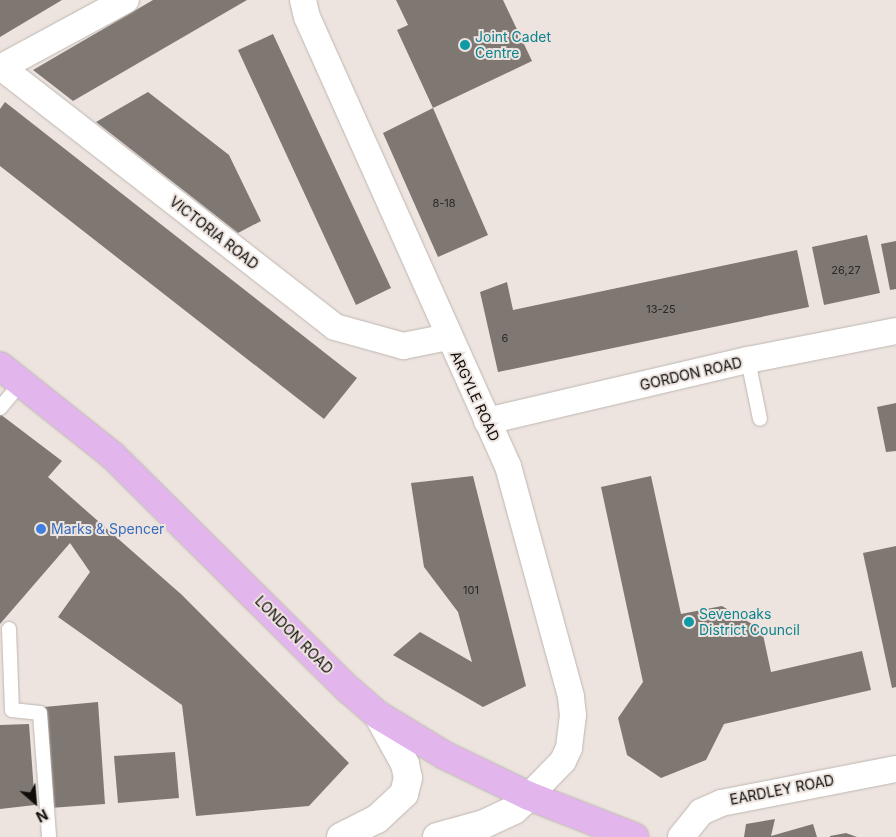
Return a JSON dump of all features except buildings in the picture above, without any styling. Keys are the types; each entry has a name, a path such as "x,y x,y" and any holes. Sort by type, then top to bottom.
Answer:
{"main road":[{"name":"LONDON ROAD","path":"0,366 22,381 113,456 348,689 378,715 444,755 529,796 603,831 634,837"}],"street":[{"path":"0,68 126,0"},
{"name":"ARGYLE ROAD","path":"303,0 307,17 448,337 508,466 571,697 573,715 568,748 562,761 529,796"},
{"name":"VICTORIA ROAD","path":"0,68 335,327 403,346 448,337"},
{"name":"GORDON ROAD","path":"487,421 748,360 896,331"},
{"path":"341,837 384,814 404,794 408,778 405,764 378,715"},
{"name":"EARDLEY ROAD","path":"681,837 701,812 721,803 896,768"},
{"path":"437,837 484,824 514,810 529,796"}],"lane":[{"path":"748,360 760,419"},
{"path":"0,408 22,381"},
{"path":"10,629 12,710 40,713 49,837"}],"place":[{"name":"Joint Cadet Centre","path":"465,45"},
{"name":"Marks & Spencer","path":"41,529"},
{"name":"Sevenoaks District Council","path":"689,622"}]}
